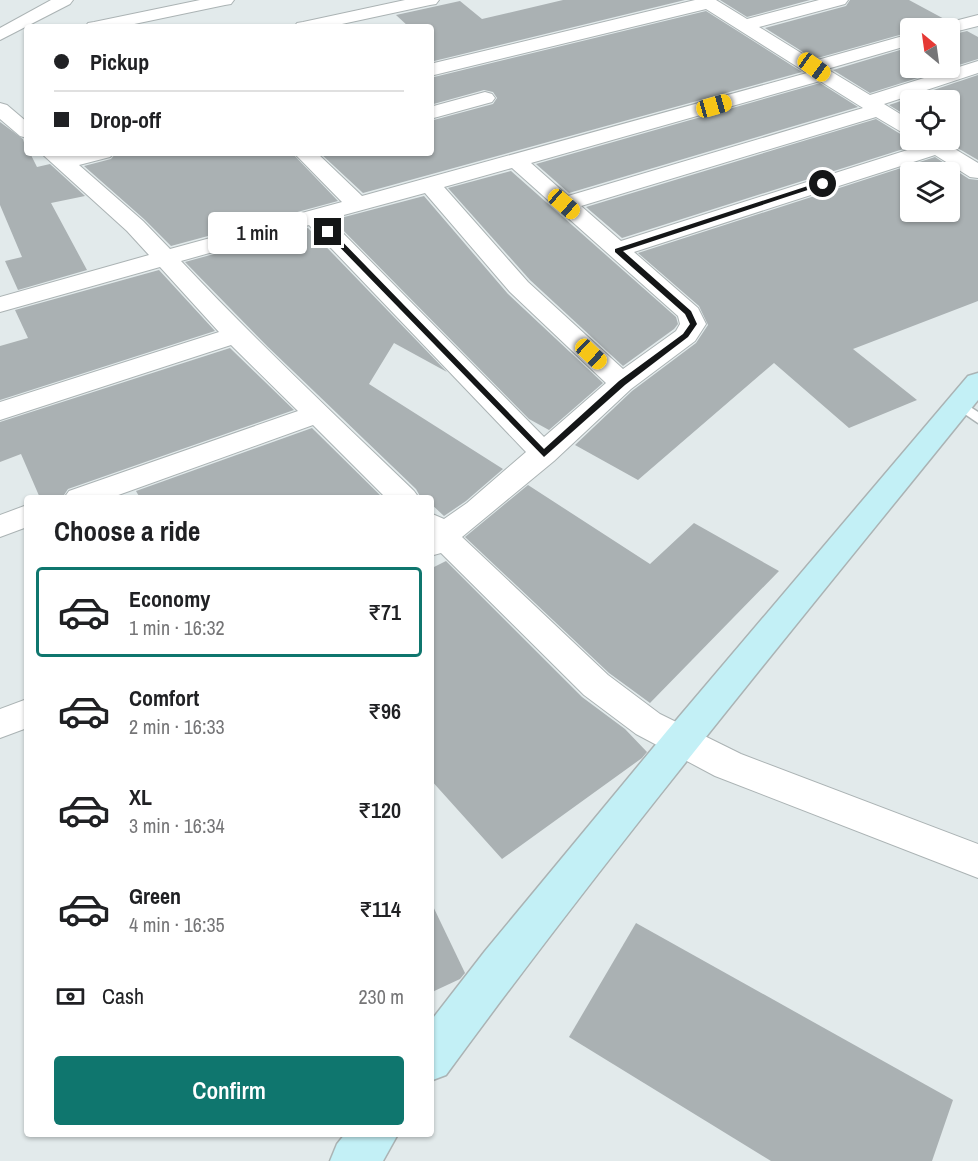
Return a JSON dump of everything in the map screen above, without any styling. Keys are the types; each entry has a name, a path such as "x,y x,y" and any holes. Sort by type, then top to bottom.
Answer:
{"street":[{"path":"0,34 64,0"},
{"path":"109,24 225,0"},
{"path":"317,24 430,0"},
{"path":"745,25 839,0"},
{"path":"434,69 706,1 900,122"},
{"path":"960,25 978,20"},
{"path":"0,34 24,38"},
{"path":"0,305 357,204 517,162 819,70 900,42"},
{"path":"564,204 875,105 978,67"},
{"path":"434,112 485,98"},
{"path":"0,109 24,129"},
{"path":"618,250 911,150"},
{"path":"942,150 978,172"},
{"path":"57,158 75,156"},
{"path":"308,156 357,204"},
{"path":"57,158 135,226 162,258 236,335 401,495"},
{"path":"517,162 689,313 693,324 686,336 622,383 544,454 435,535 596,685 624,708 680,742 728,765 978,861"},
{"path":"431,186 519,287 622,383"},
{"path":"314,217 544,454"},
{"path":"0,411 236,335"},
{"path":"434,1054 500,966 680,742 972,402"},
{"path":"87,495 319,413"},
{"path":"0,526 24,517"},
{"path":"0,724 24,714"},
{"path":"354,1161 372,1137"}],"building":[{"path":"563,0 685,0 434,61 434,24 406,24 396,15 460,1 482,19"},
{"path":"720,0 810,0 747,17"},
{"path":"850,0 909,0 942,18 900,18 900,35 814,59 765,28 846,6"},
{"path":"706,11 802,72 363,193 323,156 434,156 434,120 493,104 497,98 493,92 484,90 434,104 434,77"},
{"path":"967,31 978,37 978,59 960,65 960,33"},
{"path":"900,50 900,78 917,78 870,93 833,70"},
{"path":"978,75 978,160 960,149 960,90 934,90"},
{"path":"820,83 858,107 569,193 536,164"},
{"path":"900,101 900,112 889,105"},
{"path":"876,119 900,134 900,150 622,238 586,207"},
{"path":"0,122 23,139 24,156 32,156 37,167 50,164 85,196 51,203 87,270 18,290 5,261 22,257 0,205"},
{"path":"114,156 295,156 338,201 171,246 84,166 111,159"},
{"path":"935,157 943,162 920,162"},
{"path":"900,168 900,222 960,222 960,173 969,179 978,180 978,301 853,349 917,400 849,428 774,363 638,480 575,445 632,391 696,343 708,325 699,306 638,253"},
{"path":"511,171 676,317 678,324 674,329 623,366 530,280 448,188"},
{"path":"424,196 508,294 603,383 549,430 529,419 333,220"},
{"path":"308,228 447,372 394,343 369,384 503,469 466,501 444,516 434,507 434,495 419,495 416,489 268,347 185,262"},
{"path":"159,270 215,331 0,400 0,346 28,338 15,310"},
{"path":"230,348 294,410 68,489 64,495 39,495 21,454 0,462 0,422"},
{"path":"312,428 380,495 138,495 136,491"},
{"path":"528,485 650,564 694,523 779,571 650,703 609,673 465,537"},
{"path":"446,561 582,697 625,729 647,752 642,758 502,859 434,783 434,567"},
{"path":"434,908 465,973 460,979 434,991"},
{"path":"636,923 953,1100 932,1161 771,1161 569,1037"}],"route":[{"path":"328,232 387,290 544,454 622,383 686,336 693,324 689,313 618,250 823,184"}]}
